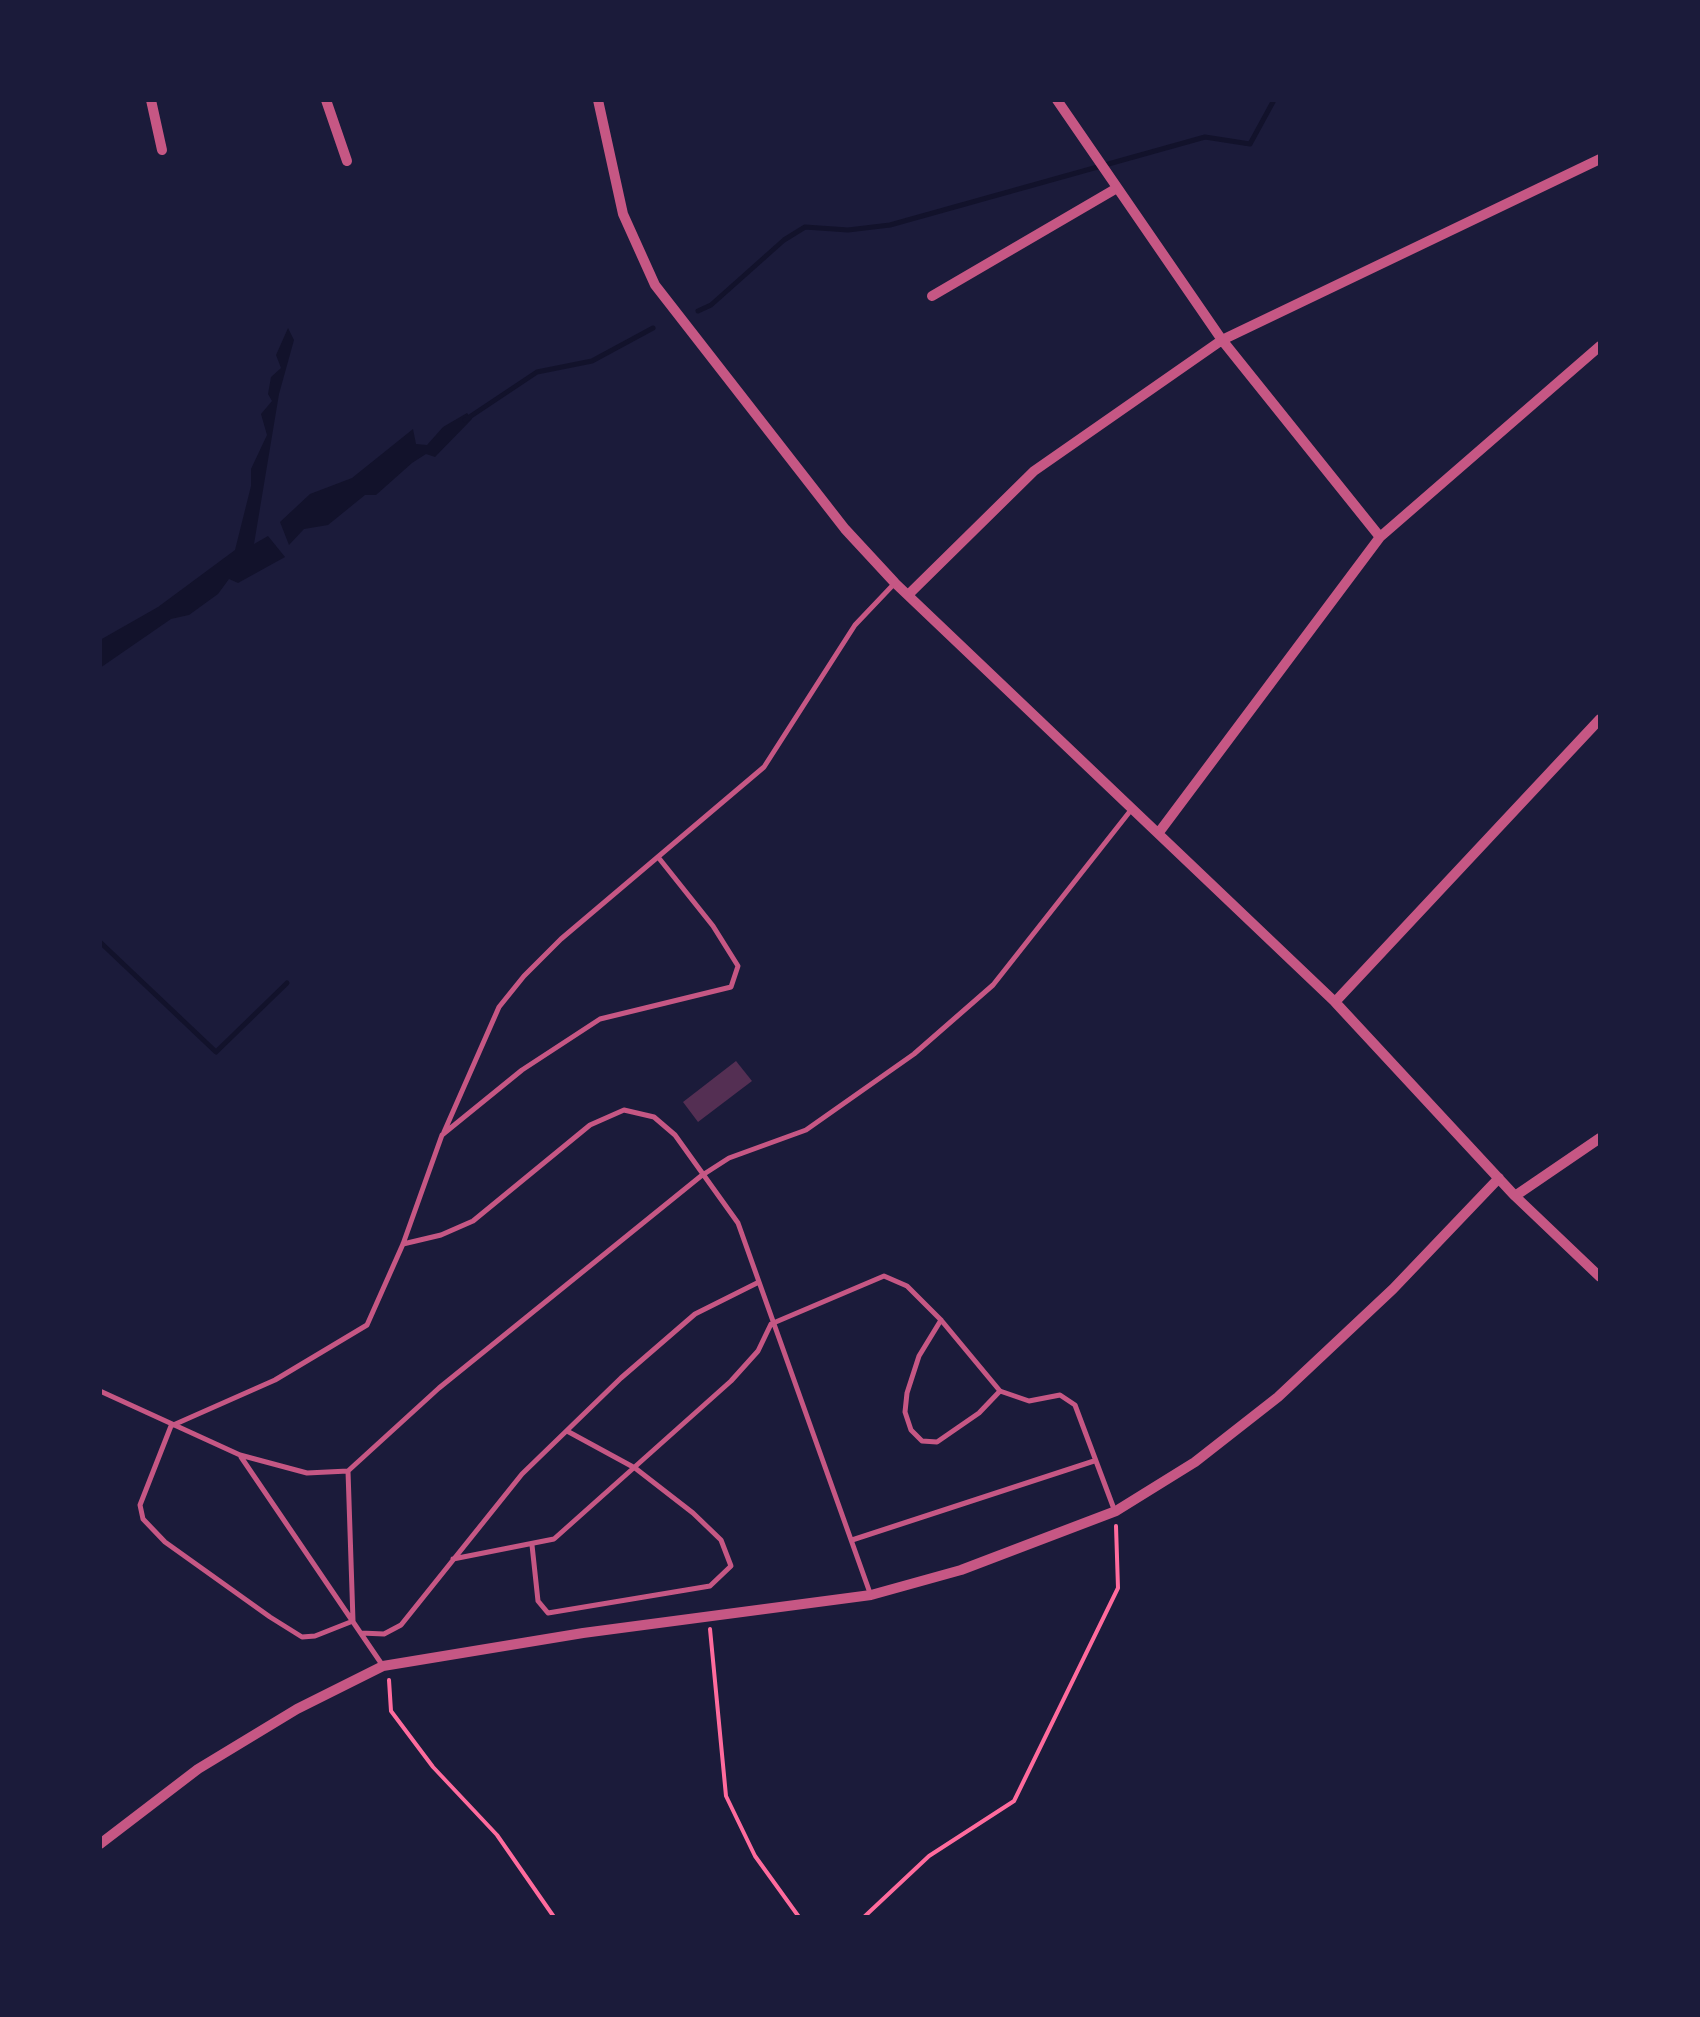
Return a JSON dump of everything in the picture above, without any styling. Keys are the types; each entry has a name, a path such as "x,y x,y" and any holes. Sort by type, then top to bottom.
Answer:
{"street":[{"path":"151,100 162,150"},
{"path":"326,100 347,161"},
{"path":"598,100 624,214 654,285 762,428 895,582 1335,1002 1515,1196 1600,1277"},
{"path":"1057,100 1222,340 1380,537"},
{"path":"908,595 1034,470 1222,340 1600,159"},
{"path":"932,296 1117,188"},
{"path":"1160,831 1380,537 1600,346"},
{"path":"1335,1002 1600,719"},
{"path":"1515,1196 1600,1138"},
{"path":"100,1844 198,1769 296,1709 383,1666 871,1595 961,1570 1116,1512 1195,1462 1278,1397 1394,1289 1499,1178"}],"lane":[{"path":"353,1621 302,1638 149,1530 140,1505 171,1426 275,1380 368,1325 403,1244 442,1135 499,1007 561,938 764,767 856,625 895,582"},
{"path":"100,1391 240,1455 307,1473 348,1471 440,1388 701,1176 729,1158 806,1130 914,1054 993,985 1133,808"},
{"path":"442,1135 522,1070 600,1019 732,987 738,966 713,926 658,857"},
{"path":"403,1244 441,1236 472,1220 590,1125 624,1110 654,1117 675,1135 738,1222 771,1324 871,1595"},
{"path":"453,1559 554,1540 731,1381 758,1351 771,1324 884,1276 906,1286 941,1320 1000,1391 1029,1401 1060,1395 1075,1405 1116,1512"},
{"path":"360,1633 384,1634 401,1626 522,1474 695,1314 758,1283"},
{"path":"941,1320 919,1356 907,1393 905,1412 911,1430 922,1441 937,1442 978,1413 1000,1391"},
{"path":"532,1545 538,1601 548,1612 710,1586 731,1566 721,1540 635,1468 568,1431"},
{"path":"240,1455 383,1666"},
{"path":"852,1540 1094,1460"},
{"path":"348,1471 353,1621"}],"path":[{"path":"864,1917 929,1856 1014,1801 1118,1588 1116,1512"},
{"path":"711,1617 726,1796 756,1856 799,1917"},
{"path":"383,1666 391,1682 391,1712 433,1766 497,1834 554,1917"}],"shaded area":[{"path":"288,328 294,340 279,394 254,544 268,536 285,557 238,583 229,579 218,594 189,615 171,619 100,668 100,640 158,607 235,550 251,486 251,469 267,435 261,414 272,401 268,394 271,377 281,368 276,355"},
{"path":"467,413 472,419 435,457 426,454 376,495 365,495 328,525 304,529 289,545 280,522 310,494 352,478 413,429 416,444 427,445 443,427"}],"building":[{"path":"736,1061 752,1081 698,1122 683,1102"}],"waterway":[{"path":"698,311 711,305 784,240 805,227 848,230 890,225 1205,137 1250,144 1274,100"},
{"path":"465,420 537,372 592,361 653,328"},
{"path":"100,942 216,1052 287,983"}]}
